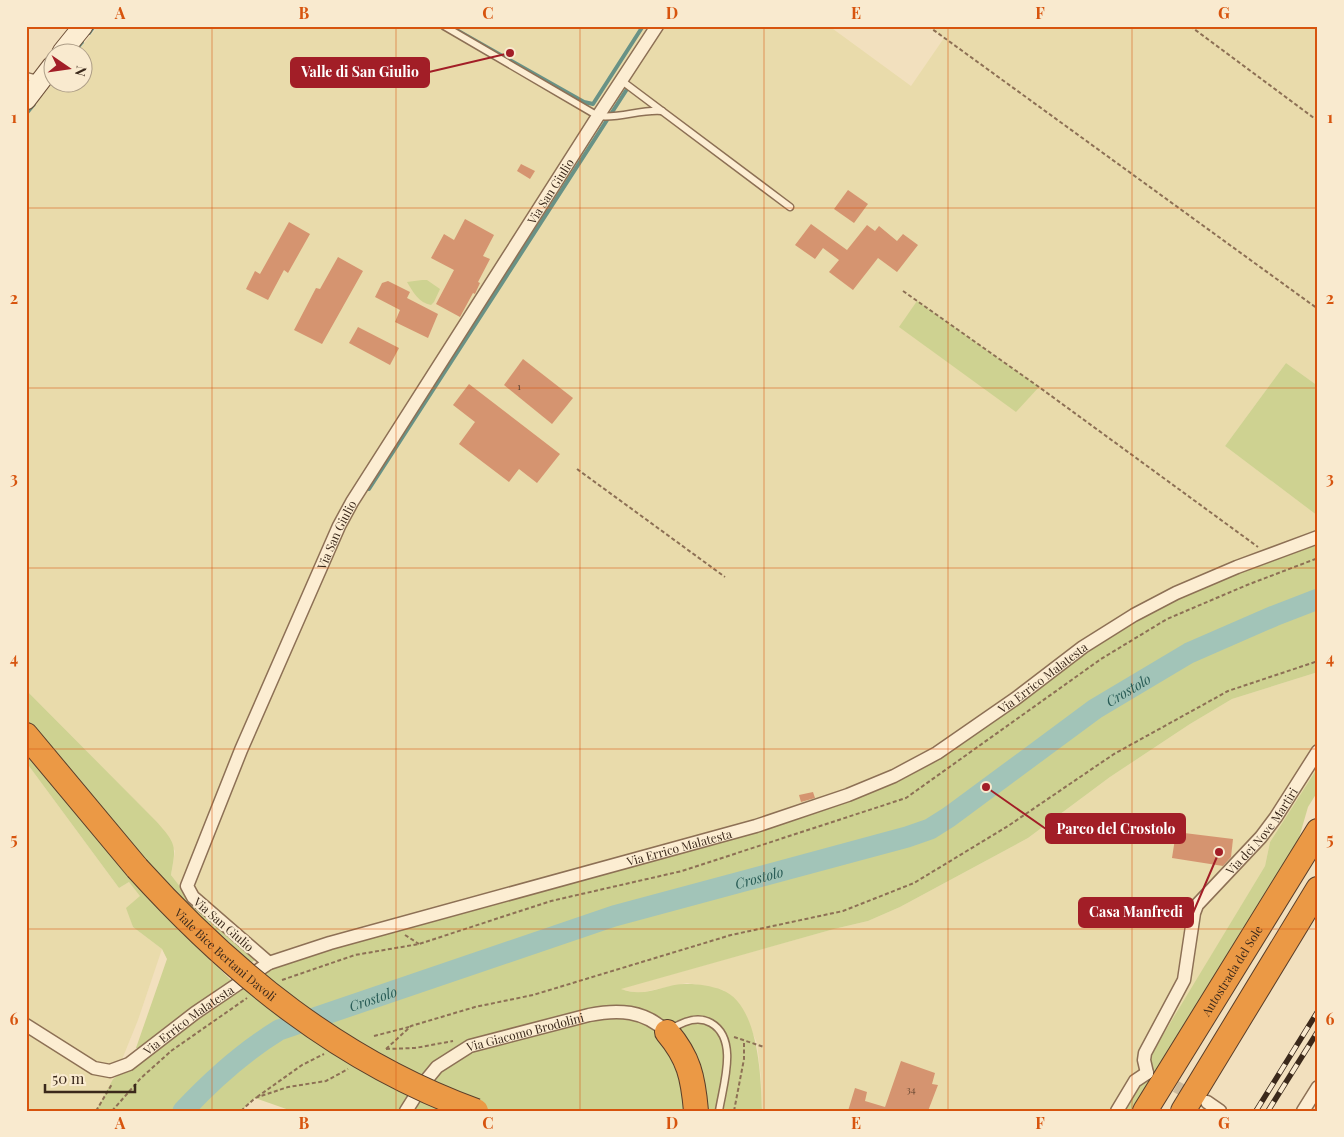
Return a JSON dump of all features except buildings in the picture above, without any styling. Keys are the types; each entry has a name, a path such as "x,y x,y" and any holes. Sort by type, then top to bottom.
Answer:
{"highway":[{"name":"Viale Bice Bertani Davoli","path":"26,734 138,868 203,937 246,976 289,1010 332,1039 393,1074 476,1111"},
{"name":"Autostrada del Sole","path":"1145,1111 1318,831"},
{"path":"1183,1111 1318,889"},
{"path":"667,1032 678,1045 687,1062 694,1085 696,1111"},
{"path":"684,1111 694,1085"}],"street":[{"path":"70,42 83,26"},
{"name":"Via San Giulio","path":"269,963 193,897 187,886 244,741 339,526 361,488 657,26"},
{"path":"26,100 40,74"},
{"name":"Via Errico Malatesta","path":"120,1068 269,963 330,943 756,826 848,795 894,776 945,748 1083,647 1127,620 1176,593 1268,554 1318,537"},
{"name":"Via dei Nove Martiri","path":"1117,1111 1135,1081 1151,1074 1144,1060 1184,980 1194,913 1197,905 1261,837 1318,751"},
{"name":"Via Giacomo Brodolini","path":"406,1111 423,1084 436,1068 470,1046 536,1028 608,1012 622,1011 642,1015 660,1025 667,1032"},
{"path":"26,1025 94,1068 110,1072 120,1068"},
{"path":"1303,1111 1318,1087"},
{"path":"1207,1102 1220,1111"}],"lane":[{"path":"444,26 598,116 613,117 649,110 662,111"},
{"path":"622,80 790,207"},
{"path":"667,1032 686,1021 701,1019 712,1024 720,1031 725,1039 728,1051 718,1111"}],"path":[{"path":"928,26 1318,309"},
{"path":"1190,26 1318,121"},
{"path":"903,291 1032,382 1268,554"},
{"path":"578,469 725,576"},
{"path":"374,1036 475,1007 533,995 731,935 843,911 914,883 1008,826 1114,754 1228,692 1318,661"},
{"path":"281,981 355,955 420,944"},
{"path":"112,1111 141,1078 171,1051 252,996"},
{"path":"411,1026 385,1050 415,1048 450,1041 463,1042 470,1046"},
{"path":"734,1111 744,1059 744,1040 764,1047"},
{"path":"241,1111 255,1098 302,1065 326,1053"},
{"path":"96,1111 120,1068"},
{"path":"255,1098 288,1087 326,1081 348,1069"}],"shaded area":[{"path":"98,26 829,26 911,86 944,38 928,26 1318,26 1318,386 1286,363 1225,446 1318,516 1318,539 900,777 266,967 188,897 171,875 175,851 157,822 26,690 26,116 46,92 92,92 92,42 85,42"},
{"path":"1318,672 1318,767 1270,842 1265,866 1118,1111 762,1111 757,1043 741,1007 723,990 687,983 639,993 619,989 868,921 900,907 1028,838 1110,777 1190,724 1232,699"},
{"path":"26,762 119,888 129,882 141,896 127,908 133,927 162,949 138,1020 123,1057 96,1111 26,1111"}],"green space":[{"path":"427,280 440,289 431,305 420,299 407,282"},
{"path":"917,301 1039,387 1016,412 899,327"},
{"path":"1286,363 1318,386 1318,516 1225,446"},
{"path":"1318,539 1318,672 1232,699 1190,724 1110,777 1028,838 900,907 868,921 621,989 630,992 647,992 679,984 696,984 722,990 734,998 744,1010 756,1043 761,1080 762,1111 292,1111 255,1098 241,1111 96,1111 113,1079 266,967 898,777 1134,617"},
{"path":"26,690 164,830 172,841 174,852 171,875 188,897 255,960 252,962 225,941 145,860 99,809 26,720"},
{"path":"26,751 172,923 233,982 144,1049 136,1048 167,959 162,949 133,927 126,908 140,896 129,882 119,888 26,762"},
{"path":"1318,767 1318,791 1308,807 1299,838 1134,1111 1117,1111 1265,866 1270,842"}],"waterway":[{"path":"89,33 94,26"},
{"path":"453,28 584,102 593,104 643,26"},
{"path":"369,489 629,86"},
{"path":"26,114 34,104"},
{"name":"Crostolo","path":"183,1111 228,1067 279,1030 614,916 907,837 930,829 1095,709 1189,653 1318,599"}],"tunnel":[{"path":"1160,1078 1195,1097"}],"railway":[{"path":"1256,1111 1318,1011"},
{"path":"1268,1111 1318,1031"}],"place":[{"name":"Valle di San Giulio","path":"510,53"},
{"name":"Parco del Crostolo","path":"986,787"},
{"name":"Casa Manfredi","path":"1219,852"}]}
